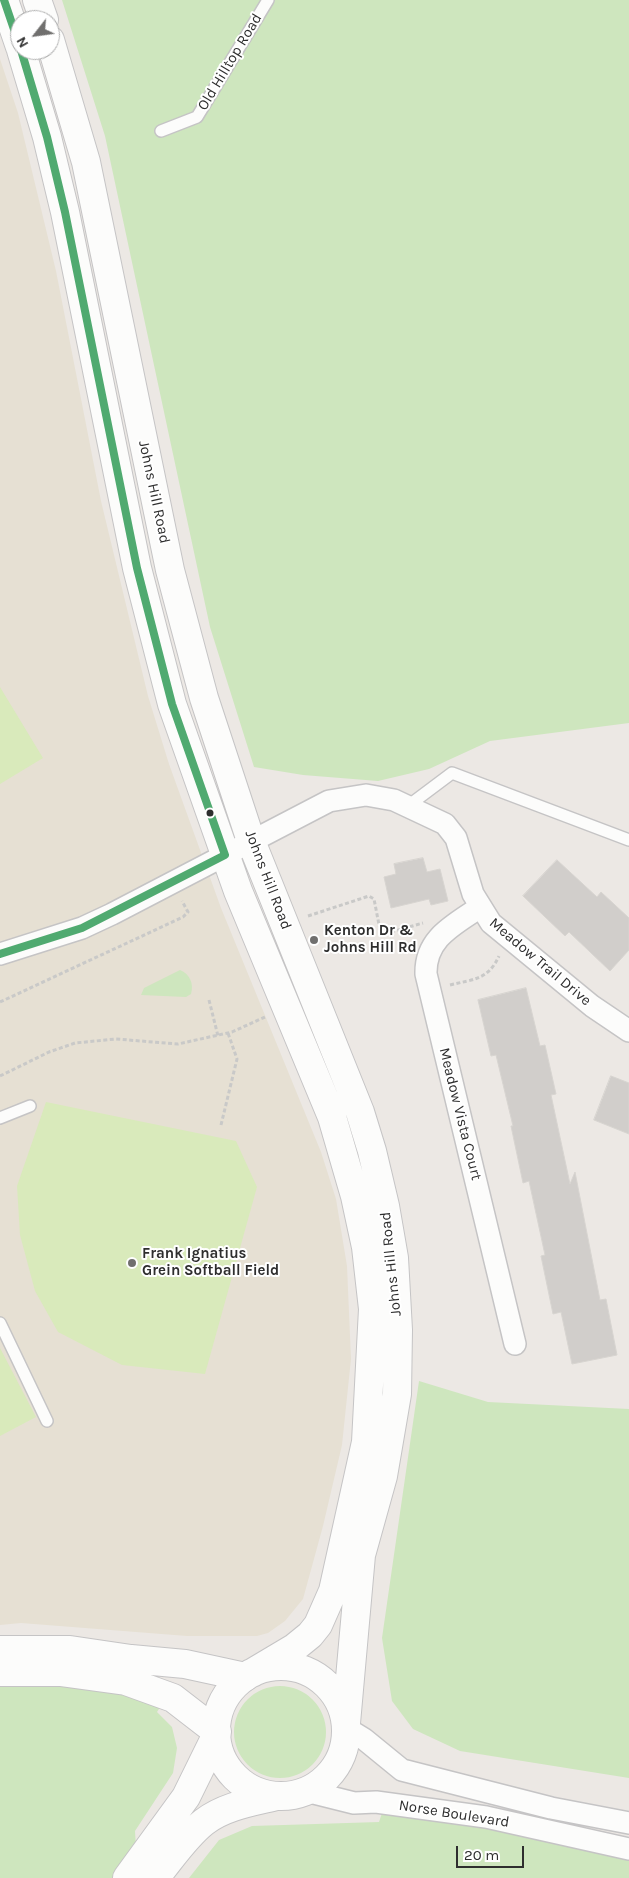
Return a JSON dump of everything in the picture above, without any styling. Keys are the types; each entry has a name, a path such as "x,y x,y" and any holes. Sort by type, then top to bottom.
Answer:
{"main road":[{"name":"Johns Hill Road","path":"4,0 10,17"},
{"name":"Johns Hill Road","path":"25,60 47,137 65,212 137,568 172,704 256,938 332,1117 344,1152 366,1247 373,1309 366,1442 333,1591 318,1625 310,1635 294,1648 249,1675"},
{"name":"Johns Hill Road","path":"56,60 86,162 164,542 204,698 251,841 360,1112 372,1150 385,1206 394,1258 398,1330 397,1394 383,1476 361,1555 346,1725"},
{"path":"0,1650 70,1650 131,1660 185,1664 249,1675"},
{"path":"155,1878 186,1840 204,1822 238,1805 278,1796 294,1795 309,1790 326,1778 338,1762 345,1743 346,1725 340,1703 328,1686 312,1673 292,1667 272,1666 249,1675 236,1684 225,1699 218,1717 217,1734 225,1762 243,1784 260,1792 278,1796"},
{"path":"0,1672 60,1672 126,1681 173,1698 217,1734"},
{"path":"127,1878 186,1797 217,1734"}],"street":[{"name":"Meadow Trail Drive","path":"0,954 89,924 329,801 346,796 366,795 394,800 444,824 456,838 466,874 480,907 491,923 592,1006 629,1031"},
{"name":"Meadow Vista Court","path":"480,907 436,940 426,962 430,990 515,1344"},
{"name":"Norse Boulevard","path":"346,1725 402,1770 551,1808 629,1823"},
{"name":"Norse Boulevard","path":"309,1790 324,1796 354,1803 376,1802 486,1817 629,1849"}],"lane":[{"name":"Old Hilltop Road","path":"161,131 197,117 268,0"},
{"path":"408,806 452,773 629,840"},
{"path":"0,1118 30,1106"},
{"path":"0,1324 47,1421"}],"path":[{"path":"0,1002 187,915 188,912 178,894"},
{"path":"305,917 369,896 374,899 381,935 425,922 436,940"},
{"path":"430,990 484,976 493,969 507,937"},
{"path":"208,1000 218,1036"},
{"path":"0,1076 48,1052 75,1043 108,1039 178,1044 228,1033 270,1015"},
{"path":"221,1124 236,1059 228,1033"}],"shaded area":[{"path":"0,59 18,113 56,271 101,501 148,696 169,764 221,908 321,1152 336,1199 347,1266 351,1359 342,1445 323,1526 303,1599 285,1621 268,1633 257,1636 187,1636 21,1623 0,1625"}],"green space":[{"path":"62,0 629,0 629,723 490,741 429,769 378,781 303,775 254,767 210,627 105,136"},
{"path":"0,687 43,758 0,784"},
{"path":"180,970 190,980 191,994 186,997 141,995 144,988"},
{"name":"Frank Ignatius Grein Softball Field","path":"46,1102 236,1141 257,1187 205,1374 122,1365 58,1332 35,1291 20,1235 17,1186"},
{"path":"0,1348 36,1417 0,1436"},
{"path":"419,1381 488,1402 629,1409 629,1778 460,1751 413,1729 392,1701 382,1638"},
{"path":"69,1679 162,1704 157,1712 172,1727 177,1748 173,1773 135,1831 136,1848 113,1878 0,1878 0,1683"},
{"path":"280,1686 298,1689 313,1699 323,1714 326,1732 323,1750 313,1765 298,1775 280,1778 262,1775 247,1765 237,1750 234,1732 237,1714 247,1699 262,1689"},
{"path":"382,1813 427,1817 629,1856 629,1878 189,1878 219,1840 252,1826 379,1822"}],"building":[{"path":"423,858 427,872 440,869 448,901 431,905 429,899 391,908 384,877 396,874 394,864"},
{"path":"557,860 597,897 601,892 629,918 629,950 610,971 569,932 565,936 523,896"},
{"path":"526,988 540,1046 545,1045 556,1094 551,1095 570,1184 575,1172 600,1300 606,1299 617,1355 572,1364 561,1312 553,1314 541,1256 545,1255 529,1181 523,1183 511,1126 513,1126 496,1055 491,1056 478,1000"},
{"path":"611,1076 629,1083 629,1134 594,1120"}],"transit line":[{"path":"4,0 10,18"},
{"path":"0,954 82,928 225,855 172,704 137,568 65,212 47,137 24,60"}],"place":[{"name":"Kenton Dr & Johns Hill Rd","path":"314,940"},
{"name":"Frank Ignatius Grein Softball Field","path":"132,1263"}]}
